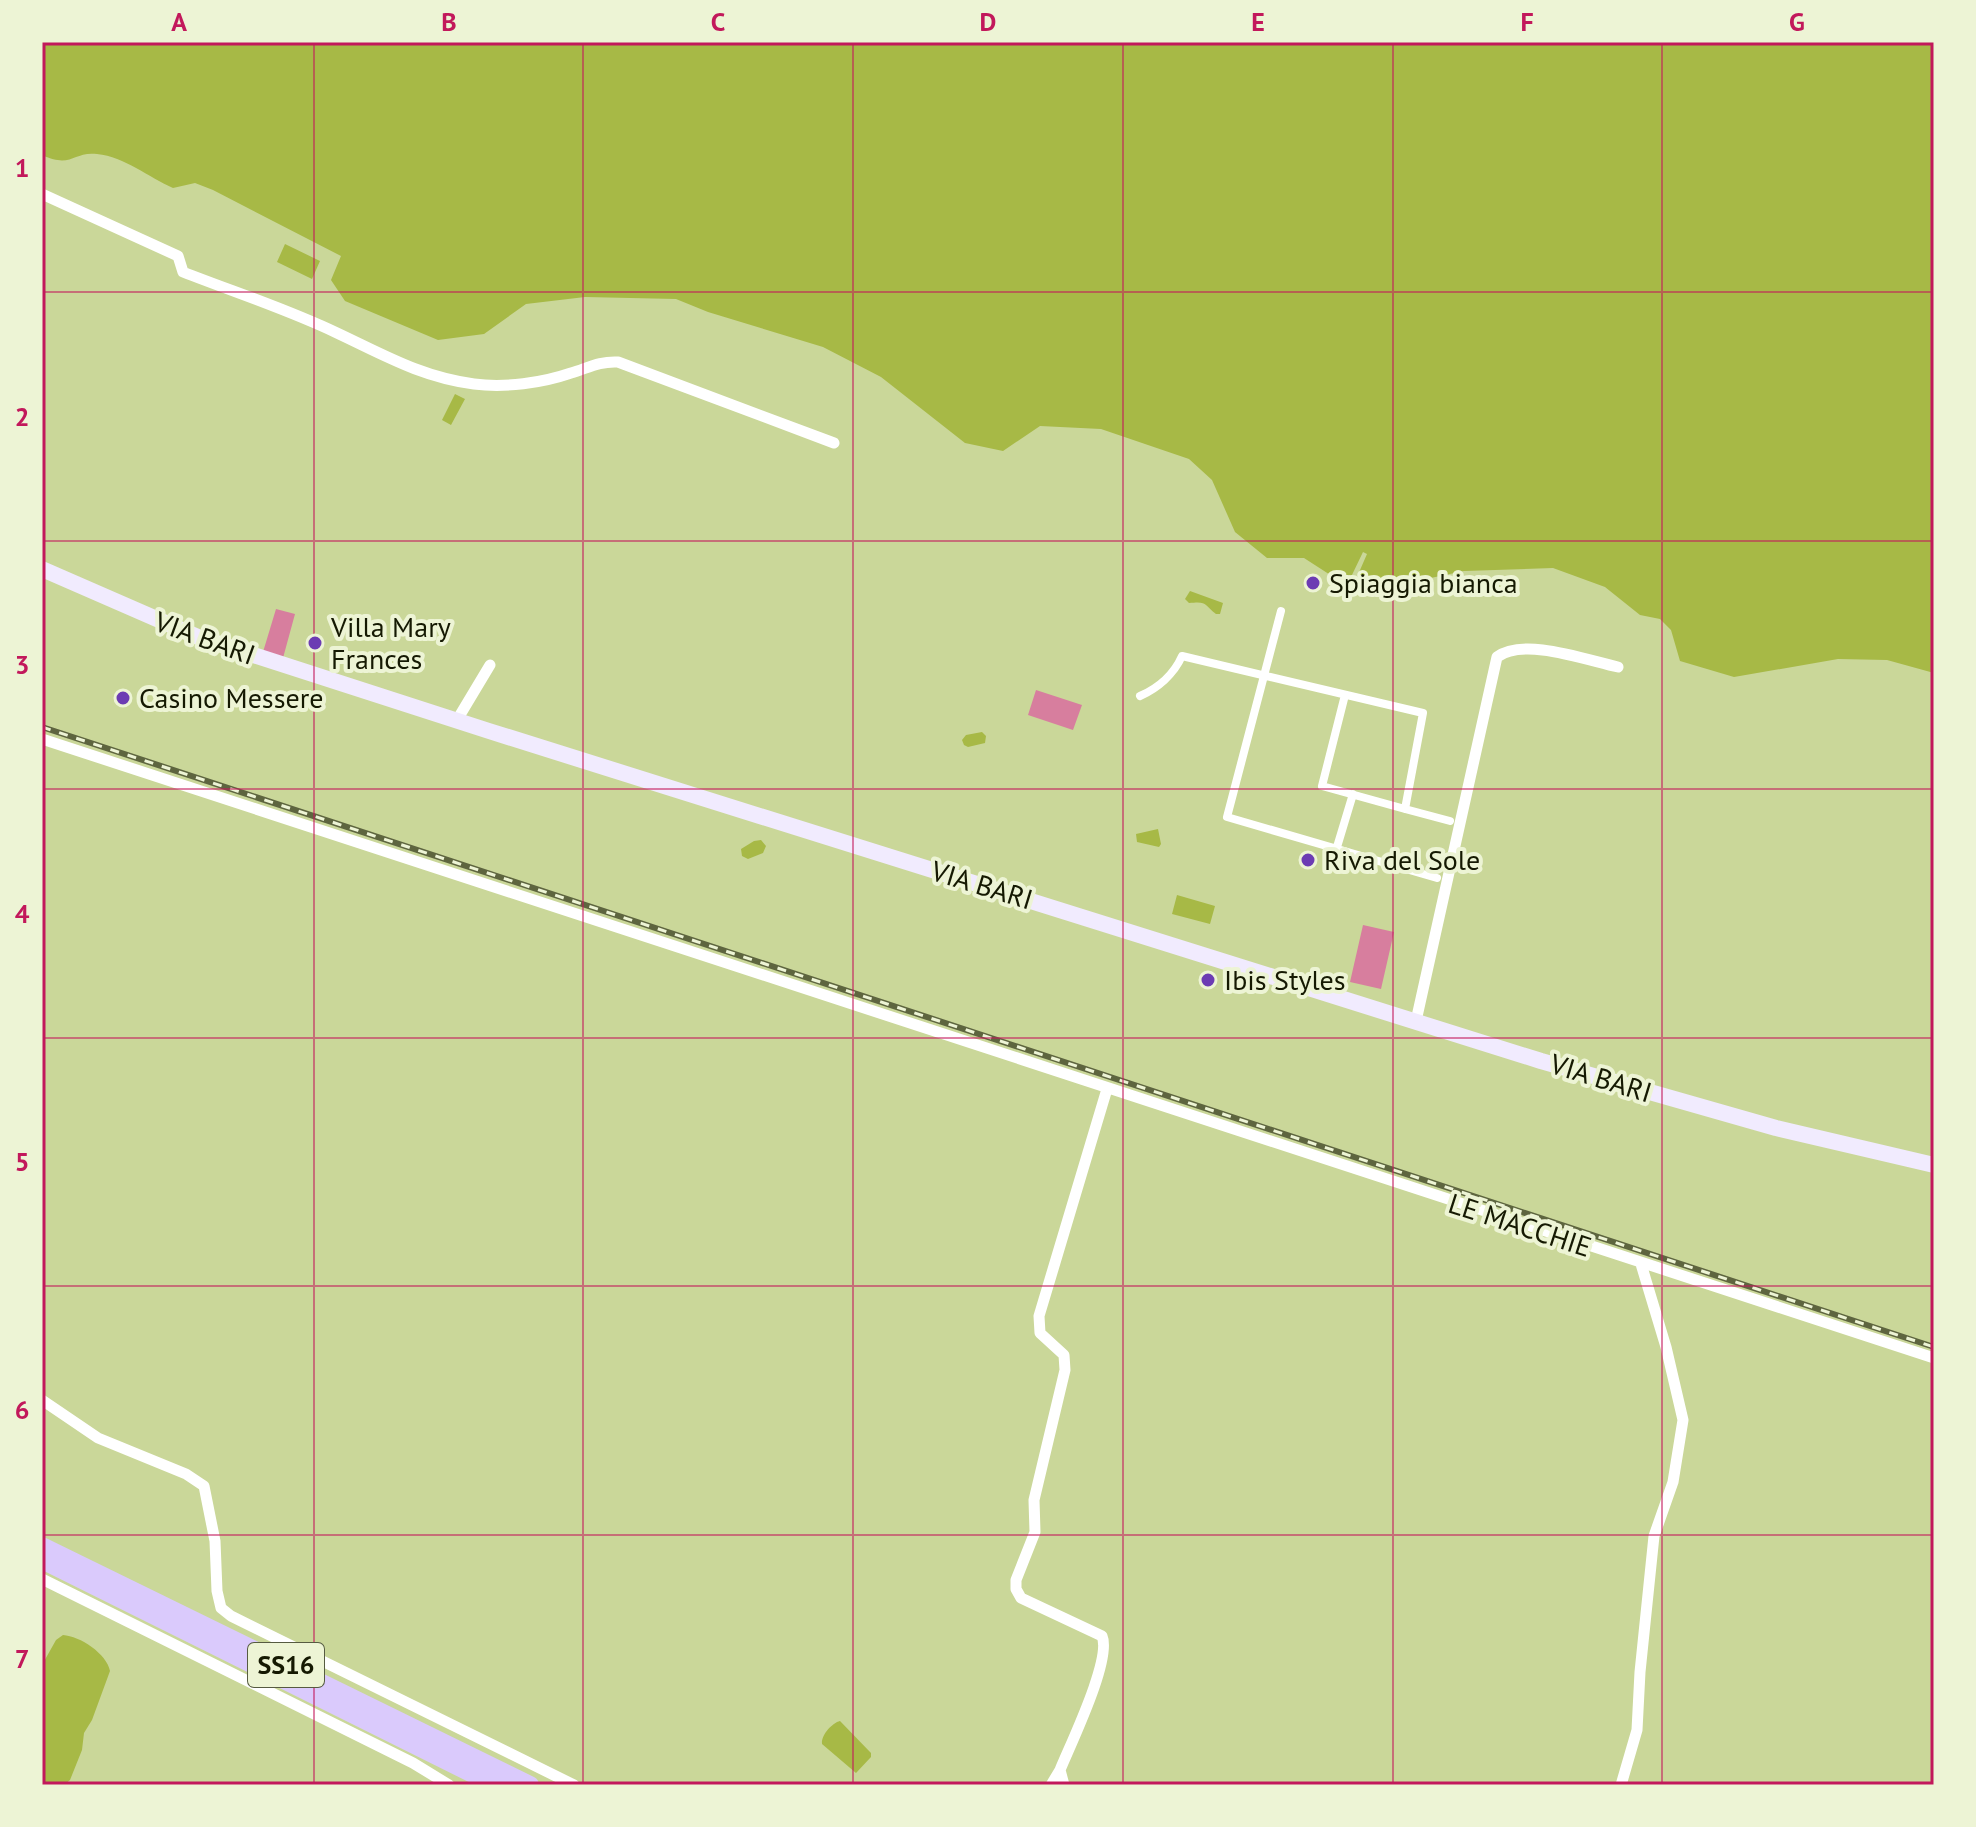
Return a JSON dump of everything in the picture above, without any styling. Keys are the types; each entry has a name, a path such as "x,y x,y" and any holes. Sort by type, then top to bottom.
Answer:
{"highway":[{"name":"SS16","path":"42,1546 530,1785"},
{"name":"SS16","path":"42,1560 495,1785"}],"main road":[{"name":"VIA BARI","path":"42,569 198,637 457,720 1679,1102 1934,1165"}],"street":[{"path":"42,194 178,256 183,272 337,333 390,361 430,374 476,384 530,383 571,373 601,361 618,362 834,443"},
{"path":"1281,611 1227,817 1437,878"},
{"path":"1416,1021 1497,657 1507,650 1518,649 1557,653 1618,667"},
{"path":"1140,696 1176,670 1182,656 1423,713 1405,809"},
{"path":"457,720 490,665"},
{"path":"1345,695 1322,786 1450,821"},
{"name":"LE MACCHIE","path":"42,739 1934,1358"},
{"path":"1337,847 1353,794"},
{"path":"1051,1785 1098,1675 1106,1645 1102,1636 1021,1598 1016,1589 1016,1580 1035,1532 1034,1500 1065,1370 1064,1355 1040,1333 1039,1316 1107,1089"},
{"path":"1621,1785 1637,1730 1641,1656 1654,1536 1673,1482 1683,1420 1666,1347 1641,1264"},
{"path":"42,1400 98,1438 186,1474 204,1486 215,1541 217,1591 221,1608 231,1616 574,1785"},
{"path":"42,1579 413,1763 449,1785"},
{"path":"1060,1770 1064,1785"}],"shaded area":[{"path":"42,42 1934,42 1934,673 1887,660 1838,659 1734,677 1680,661 1671,630 1660,619 1640,615 1605,587 1553,568 1464,571 1402,584 1357,577 1367,554 1363,552 1351,577 1335,578 1304,558 1267,558 1235,532 1212,480 1189,459 1101,429 1040,426 1003,451 965,443 881,377 823,347 708,312 676,299 585,297 526,304 484,334 438,340 345,301 331,280 341,256 213,190 195,183 173,188 127,163 107,156 89,154 60,160 42,155"},
{"path":"285,244 320,261 312,279 277,262"},
{"path":"455,394 465,399 451,425 442,420"},
{"path":"1190,591 1223,603 1220,614 1202,603 1189,603 1185,599"},
{"path":"276,609 295,614 283,658 263,652"},
{"path":"1036,690 1082,705 1073,730 1028,715"},
{"path":"982,732 986,736 985,743 964,745 962,740 966,735"},
{"path":"1158,829 1159,847 1137,842 1136,834"},
{"path":"761,840 766,846 763,853 748,859 742,856 741,849"},
{"path":"1177,895 1215,906 1210,924 1172,914"},
{"path":"1363,925 1394,932 1381,989 1350,982"},
{"path":"63,1635 92,1647 104,1658 110,1671 84,1733 82,1750 70,1780 64,1785 42,1785 42,1665 56,1640"},
{"path":"840,1721 871,1753 856,1773 822,1744 828,1730"}],"railway":[{"path":"42,727 1934,1347"}],"place":[{"name":"Spiaggia bianca","path":"1313,583"},
{"name":"Villa Mary Frances","path":"315,643"},
{"name":"Casino Messere","path":"123,698"},
{"name":"Riva del Sole","path":"1308,860"},
{"name":"Ibis Styles","path":"1208,980"}]}
